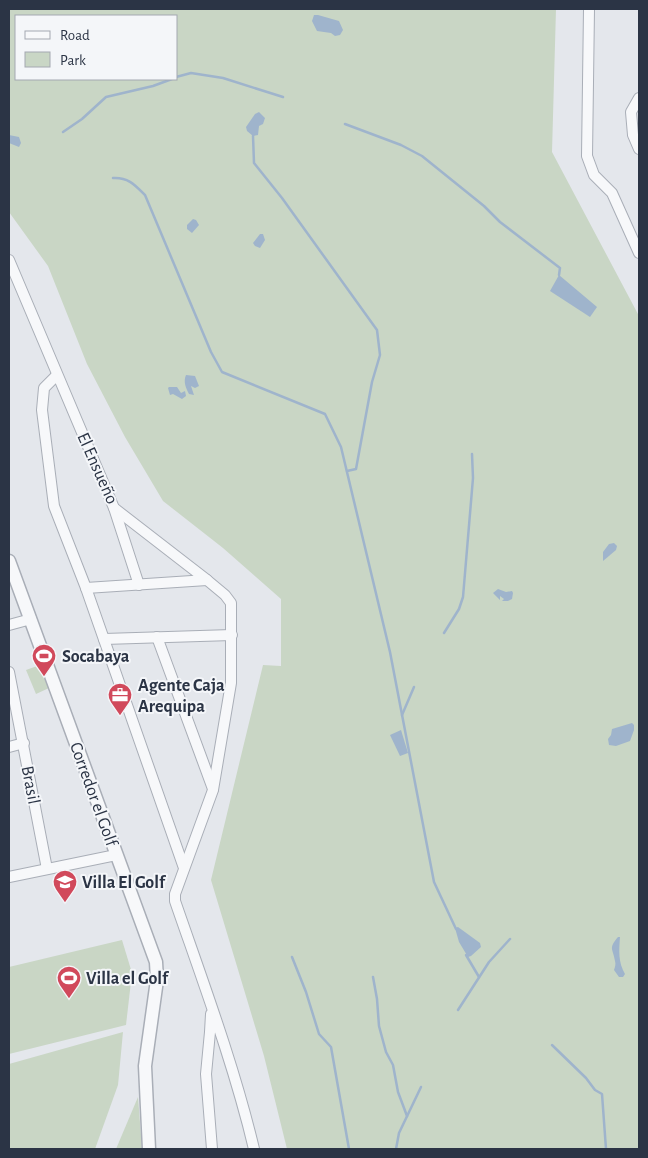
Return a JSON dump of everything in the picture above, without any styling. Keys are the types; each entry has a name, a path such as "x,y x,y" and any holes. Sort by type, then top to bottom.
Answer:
{"street":[{"path":"589,9 587,156 594,175 612,193 639,253"},
{"path":"639,98 632,112 633,135 639,149"},
{"name":"El Ensueño","path":"9,260 114,508 207,580 225,595 231,603 231,683 213,790 174,894 246,1116 254,1149"},
{"path":"58,375 44,388 42,410 54,506 86,588 184,868"},
{"path":"114,508 139,585"},
{"name":"Corredor el Golf","path":"9,561 156,962 157,980 145,1066 149,1149"},
{"path":"86,588 207,580"},
{"path":"9,625 31,619"},
{"path":"104,639 232,635"},
{"path":"157,638 213,790"},
{"name":"Brasil","path":"9,672 48,869"},
{"path":"9,746 24,743"},
{"path":"9,877 116,854"},
{"path":"210,1003 210,1032 206,1074 212,1149"}],"green space":[{"path":"9,9 556,9 552,152 639,316 639,1149 287,1149 264,1056 211,880 263,665 281,666 281,599 223,548 163,501 125,437 87,364 48,266 9,212"},
{"path":"40,665 49,688 36,694 26,670"},
{"name":"Villa el Golf","path":"122,940 132,973 126,1025 9,1054 9,967"},
{"name":"Villa el Golf","path":"123,1032 118,1085 95,1149 9,1149 9,1064"},
{"path":"138,1097 142,1149 116,1149"}],"water":[{"path":"314,15 339,21 343,30 340,35 335,36 331,33 317,31 312,21"},
{"path":"259,112 265,118 263,124 259,126 258,135 253,136 247,131 246,127 255,114"},
{"path":"9,135 19,137 21,143 19,147 9,143"},
{"path":"193,219 199,225 192,233 187,229 187,225"},
{"path":"260,234 263,234 265,240 260,248 253,243"},
{"path":"559,275 597,307 590,317 550,291"},
{"path":"186,375 195,376 199,386 195,388 191,386 194,395 189,394 187,389 185,383"},
{"path":"169,387 177,387 181,393 185,391 186,396 182,399 173,394 170,395"},
{"path":"614,543 617,546 616,550 603,561 603,552 609,544"},
{"path":"498,589 506,592 512,591 512,599 502,601 504,599 500,596 500,600 493,593"},
{"path":"632,723 634,730 630,741 616,746 609,745 608,739 612,729"},
{"path":"401,730 408,753 400,756 390,735"},
{"path":"458,927 480,943 481,947 471,956 468,957 459,942 455,928"},
{"path":"620,937 620,961 625,974 623,977 619,977 614,970 615,963 612,946"}],"waterway":[{"path":"178,76 191,73 223,78 283,97"},
{"path":"63,132 82,119 106,97 153,86 169,80"},
{"path":"345,124 401,145 422,156 484,206 500,222 560,268 559,275"},
{"path":"253,136 254,163 282,198 377,330 380,355 372,382 356,469 347,471"},
{"path":"113,178 127,180 145,195 211,352 222,372 325,414 341,447 390,652 434,882 456,929"},
{"path":"444,633 459,609 463,597 473,478 472,454"},
{"path":"402,715 414,687"},
{"path":"458,1010 489,962 510,939"},
{"path":"466,955 479,977"},
{"path":"292,957 306,992 319,1034 331,1047 349,1149"},
{"path":"373,977 379,1026 386,1052 393,1065 398,1092 407,1116"},
{"path":"552,1045 586,1078 595,1090 602,1094 606,1149"},
{"path":"396,1149 399,1133 421,1087"}],"place":[{"name":"Socabaya","path":"44,677"},
{"name":"Agente Caja Arequipa","path":"120,716"},
{"name":"Villa El Golf","path":"65,903"},
{"name":"Villa el Golf","path":"69,999"}]}
